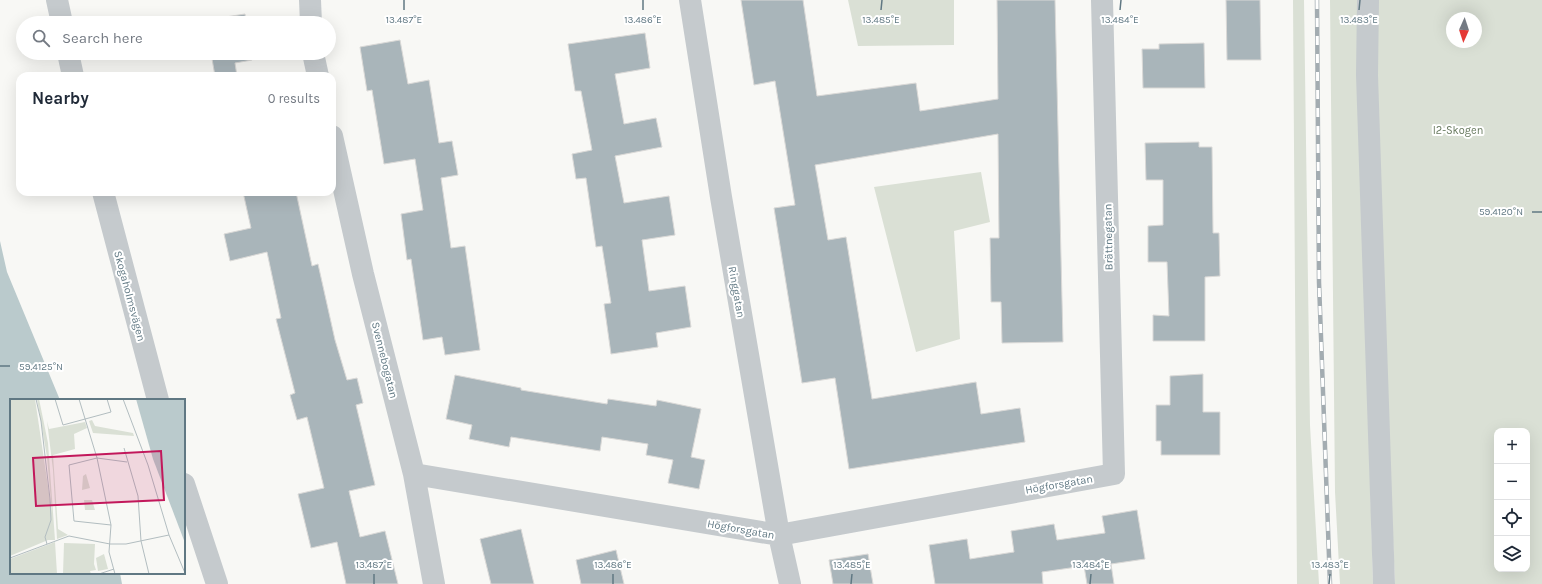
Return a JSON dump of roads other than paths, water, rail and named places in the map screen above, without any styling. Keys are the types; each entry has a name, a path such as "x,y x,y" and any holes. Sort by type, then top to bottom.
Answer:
{"street":[{"path":"57,0 60,16"},
{"path":"310,0 311,16"},
{"name":"Ringgatan","path":"690,0 721,197 779,535 790,584"},
{"name":"Brättnegatan","path":"1102,0 1114,474"},
{"path":"1368,0 1367,83 1384,584"},
{"path":"70,60 72,72"},
{"path":"315,60 317,72"},
{"name":"Svennebogatan","path":"336,154 363,274 414,474 434,584"},
{"name":"Skogaholmsvägen","path":"104,196 158,399"},
{"name":"Högforsgatan","path":"414,474 779,535 1114,474"},
{"path":"185,487 217,584"}],"railway":[{"path":"1317,0 1319,282 1330,584"}],"park label":[{"name":"I2-Skogen","path":"1458,130"}]}
